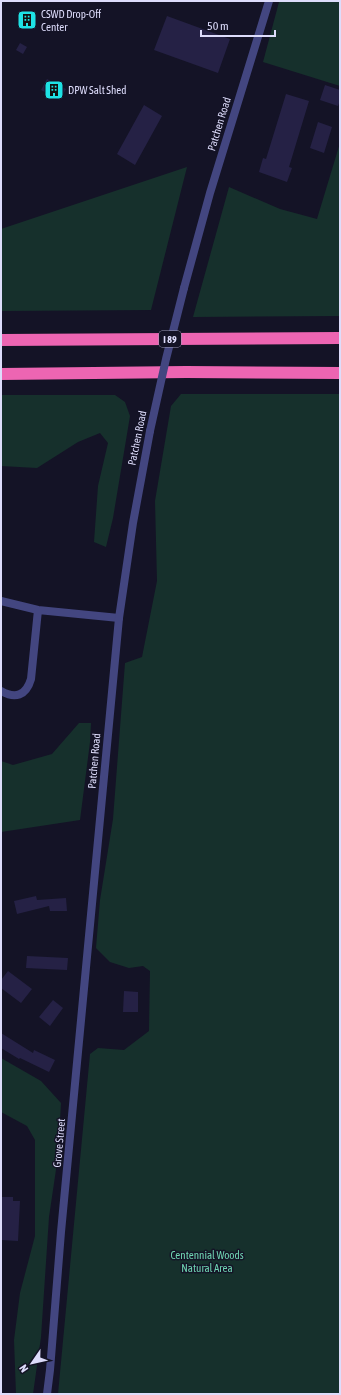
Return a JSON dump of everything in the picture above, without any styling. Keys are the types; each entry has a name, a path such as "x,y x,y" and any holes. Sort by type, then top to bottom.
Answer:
{"highway":[{"name":"I 89","path":"1,340 340,338"},
{"path":"1,374 186,372 340,373"}],"street":[{"name":"Patchen Road","path":"93,893 119,618 133,522 150,431 171,337 210,193 269,1"},
{"path":"1,601 38,610 119,618"},
{"path":"1,691 13,696 22,693 28,687 31,679 38,610"},
{"name":"Grove Street","path":"47,1394 93,893"}],"green space":[{"path":"340,1 340,86 263,62 279,2"},
{"path":"340,143 340,316 193,317 229,187 280,209 317,219"},
{"path":"187,167 151,310 1,311 1,229"},
{"name":"Centennial Woods Natural Area","path":"181,394 340,394 340,1394 58,1394 90,1054 98,1048 124,1050 149,1031 150,971 143,966 129,968 110,962 96,948 100,900 113,819 125,663 142,657 157,581 155,501 171,406"},
{"path":"1,395 115,395 125,402 130,416 113,518 106,547 94,542 98,486 108,443 100,433 78,442 37,468 1,466"},
{"path":"79,723 91,723 80,820 1,832 1,761 13,765 52,754"},
{"path":"1,1058 41,1081 61,1103 58,1156 49,1217 41,1337 33,1394 16,1394 14,1340 20,1293 35,1236 35,1140 27,1126 1,1112"}],"building":[{"path":"167,16 230,39 218,73 154,50"},
{"path":"20,43 27,47 23,54 16,50"},
{"name":"DPW Salt Shed","path":"47,79 66,89 60,100 41,90"},
{"path":"325,85 340,90 340,101 338,106 320,100"},
{"path":"286,94 309,101 289,167 292,168 287,182 259,172 263,158 266,159"},
{"path":"144,105 162,116 135,165 117,154"},
{"path":"318,122 332,127 324,153 310,148"},
{"path":"36,896 37,900 66,898 67,911 50,911 49,906 17,914 14,901"},
{"path":"27,956 68,958 67,970 26,968"},
{"path":"8,971 32,989 21,1003 1,988 1,980"},
{"path":"124,991 138,992 138,1012 123,1012"},
{"path":"53,1000 63,1008 50,1026 39,1017"},
{"path":"1,1033 33,1053 34,1050 55,1060 49,1072 20,1058 19,1059 1,1048"},
{"path":"2,1197 13,1197 13,1201 20,1201 18,1241 1,1240"}],"place":[{"name":"CSWD Drop-Off Center","path":"27,20"},
{"name":"DPW Salt Shed","path":"54,90"}]}
